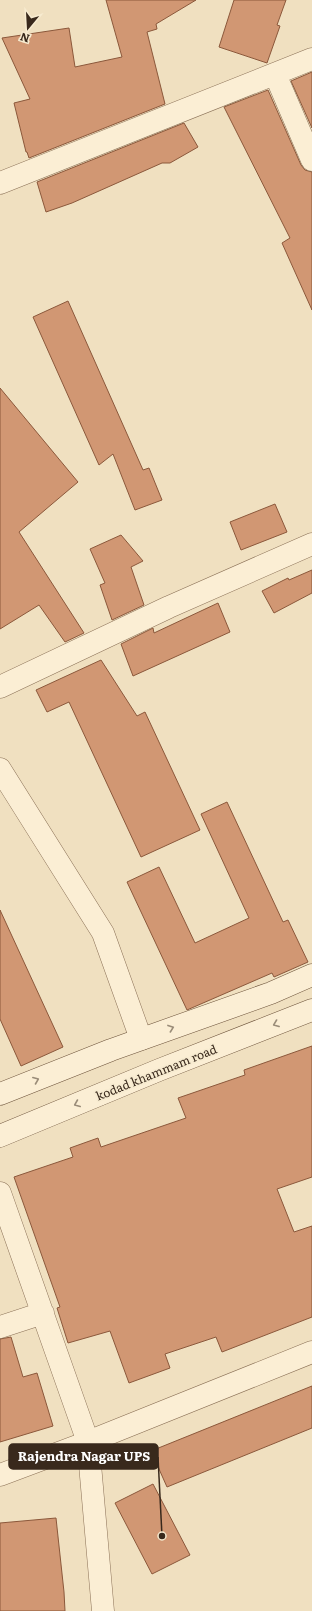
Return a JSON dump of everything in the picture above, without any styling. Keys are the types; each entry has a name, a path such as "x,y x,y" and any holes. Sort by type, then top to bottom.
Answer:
{"street":[{"path":"0,182 312,59"},
{"path":"275,74 312,160"},
{"path":"0,687 168,607 312,544"},
{"path":"0,769 103,932 141,1039"},
{"path":"0,1094 141,1039 271,993 312,975"},
{"name":"kodad khammam road","path":"0,1136 159,1070 312,1010"},
{"path":"0,1193 88,1442 103,1611"},
{"path":"0,1327 43,1313"},
{"path":"0,1475 88,1442 312,1352"}],"building":[{"path":"106,0 196,0 156,24 157,29 147,32 165,104 29,158 26,152 14,103 30,99 2,38 69,28 75,67 122,57"},
{"path":"234,0 286,0 277,25 280,26 267,63 219,47"},
{"path":"312,72 312,128 291,81"},
{"path":"268,90 301,165 305,170 312,172 312,310 282,243 290,238 224,107"},
{"path":"184,123 198,147 170,163 162,163 72,203 46,212 37,182"},
{"path":"68,301 143,470 149,468 162,500 135,510 113,454 99,465 33,317"},
{"path":"0,388 78,482 19,532 84,633 65,642 39,605 0,629"},
{"path":"275,504 287,532 241,550 230,522"},
{"path":"121,535 143,561 131,567 144,605 112,620 100,585 105,583 90,549"},
{"path":"312,570 312,593 274,613 262,591 288,578 289,580"},
{"path":"218,603 230,632 133,676 121,644 153,628 154,633"},
{"path":"101,660 137,716 145,712 200,830 141,857 69,702 47,712 36,690"},
{"path":"227,802 283,922 288,920 308,962 274,977 272,973 187,1010 127,882 159,867 195,943 249,918 201,814"},
{"path":"0,910 63,1047 21,1066 0,1019"},
{"path":"312,1046 312,1177 277,1189 294,1232 312,1226 312,1317 222,1352 216,1337 165,1354 170,1368 129,1383 110,1331 68,1343 57,1308 60,1307 14,1177 73,1157 70,1148 98,1138 101,1147 186,1118 178,1098 245,1075 244,1070"},
{"path":"11,1337 23,1377 37,1373 53,1426 0,1442 0,1339"},
{"path":"312,1386 312,1428 167,1487 151,1451"},
{"path":"153,1484 190,1555 152,1574 115,1503"},
{"path":"56,1518 65,1611 0,1611 0,1523"}],"place":[{"name":"Rajendra Nagar UPS","path":"162,1536"}]}
